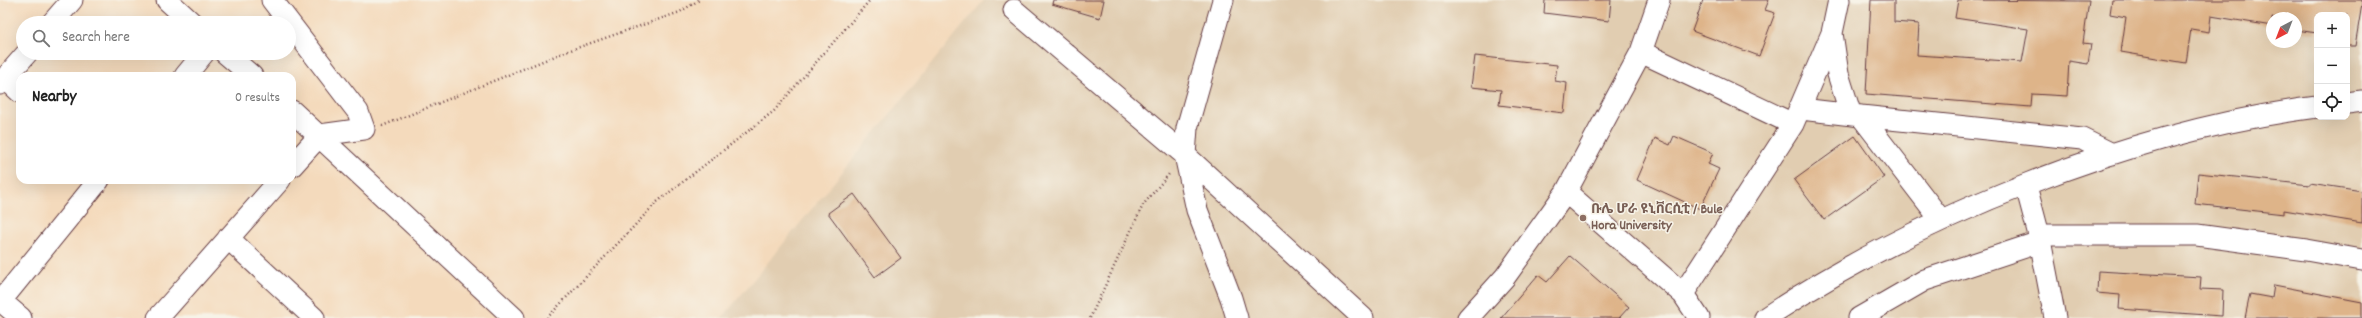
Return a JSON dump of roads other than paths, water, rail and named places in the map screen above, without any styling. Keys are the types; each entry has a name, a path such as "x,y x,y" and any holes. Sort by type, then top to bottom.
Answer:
{"street":[{"path":"58,16 72,0"},
{"path":"167,0 184,16"},
{"path":"272,0 284,16"},
{"path":"1222,0 1187,128 1185,155 1197,210 1231,298 1237,318"},
{"path":"1468,318 1505,277 1566,192 1641,52 1659,0"},
{"path":"1684,294 1797,117 1832,33 1839,0"},
{"path":"1014,10 1185,155 1363,318"},
{"path":"296,31 358,112 364,129 320,135 296,162"},
{"path":"1832,33 1838,74 1856,116 1941,220"},
{"path":"1641,52 1797,117 1856,116 2082,139 2112,154"},
{"path":"8,85 23,60"},
{"path":"188,72 198,60"},
{"path":"233,60 247,72"},
{"path":"2350,103 2362,101"},
{"path":"1765,318 1807,290 1941,220 2026,186 2112,154 2213,126 2314,108"},
{"path":"296,114 320,135 514,318"},
{"path":"21,318 0,301 96,184"},
{"path":"158,318 276,184"},
{"path":"2026,186 2040,239 2055,318"},
{"path":"1566,192 1684,294 1699,318"},
{"path":"1859,318 1925,280 2040,239 2197,235 2306,250 2362,260"},
{"path":"228,238 314,318"}],"place":[{"name":"ቡሌ ሆራ ዩኒቨርሲቲ / Bule Hora University","path":"1583,218"}]}
